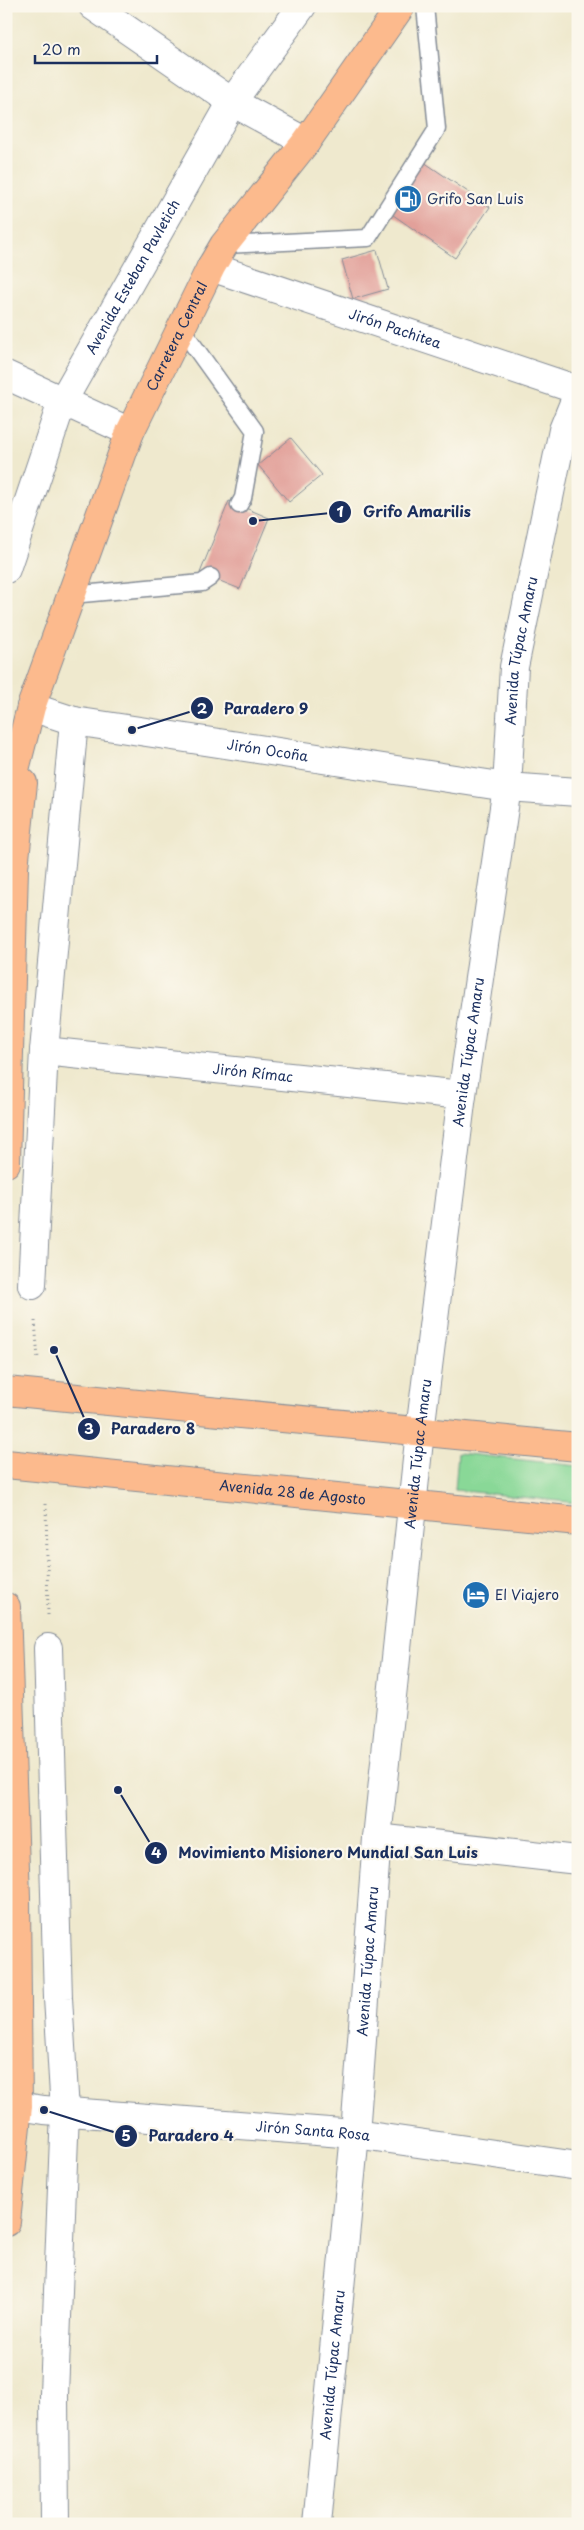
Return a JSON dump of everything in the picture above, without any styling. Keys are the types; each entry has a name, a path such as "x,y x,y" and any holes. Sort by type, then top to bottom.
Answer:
{"main road":[{"name":"Carretera Central","path":"6,805 31,707 130,432 181,328 218,256 306,142 401,6"},
{"name":"Carretera Central","path":"6,1163 14,868 31,707"},
{"path":"6,1391 578,1447"},
{"name":"Avenida 28 de Agosto","path":"6,1464 578,1521"},
{"path":"6,1607 16,1897 18,2106 6,2222"}],"street":[{"path":"93,6 232,102 306,142"},
{"name":"Avenida Esteban Pavletich","path":"6,569 62,402 232,102 302,6"},
{"name":"Jirón Pachitea","path":"218,256 578,392"},
{"path":"6,375 130,432"},
{"name":"Avenida Túpac Amaru","path":"316,2524 355,2134 377,1838 420,1431 462,1095 507,786 514,667 563,430 578,392"},
{"name":"Jirón Ocoña","path":"31,707 74,721 507,786 578,792"},
{"path":"32,1285 44,1051 74,721"},
{"name":"Jirón Rímac","path":"44,1051 462,1095"},
{"path":"48,1648 58,1998 65,2111 54,2394 55,2524"},
{"path":"377,1838 578,1860"},
{"name":"Jirón Santa Rosa","path":"18,2106 355,2134 578,2166"}],"lane":[{"path":"218,256 368,238 437,129 425,6"},
{"path":"181,328 255,431 239,506"},
{"path":"71,595 202,583 211,577"}],"path":[{"path":"32,1285 42,1395"},
{"path":"45,1468 48,1648"}],"green space":[{"path":"458,1453 578,1466 578,1503 455,1490"}],"building":[{"path":"421,160 490,207 455,258 386,210"},
{"path":"377,250 388,289 353,299 342,260"},
{"path":"291,438 322,475 289,502 258,465"},
{"path":"229,501 269,518 240,589 200,573"}],"place":[{"name":"Grifo San Luis","path":"408,199"},
{"name":"Grifo Amarilis","path":"253,521"},
{"name":"Paradero 9","path":"132,730"},
{"name":"Paradero 8","path":"54,1350"},
{"name":"El Viajero","path":"476,1595"},
{"name":"Movimiento Misionero Mundial San Luis","path":"118,1790"},
{"name":"Paradero 4","path":"44,2110"}]}
